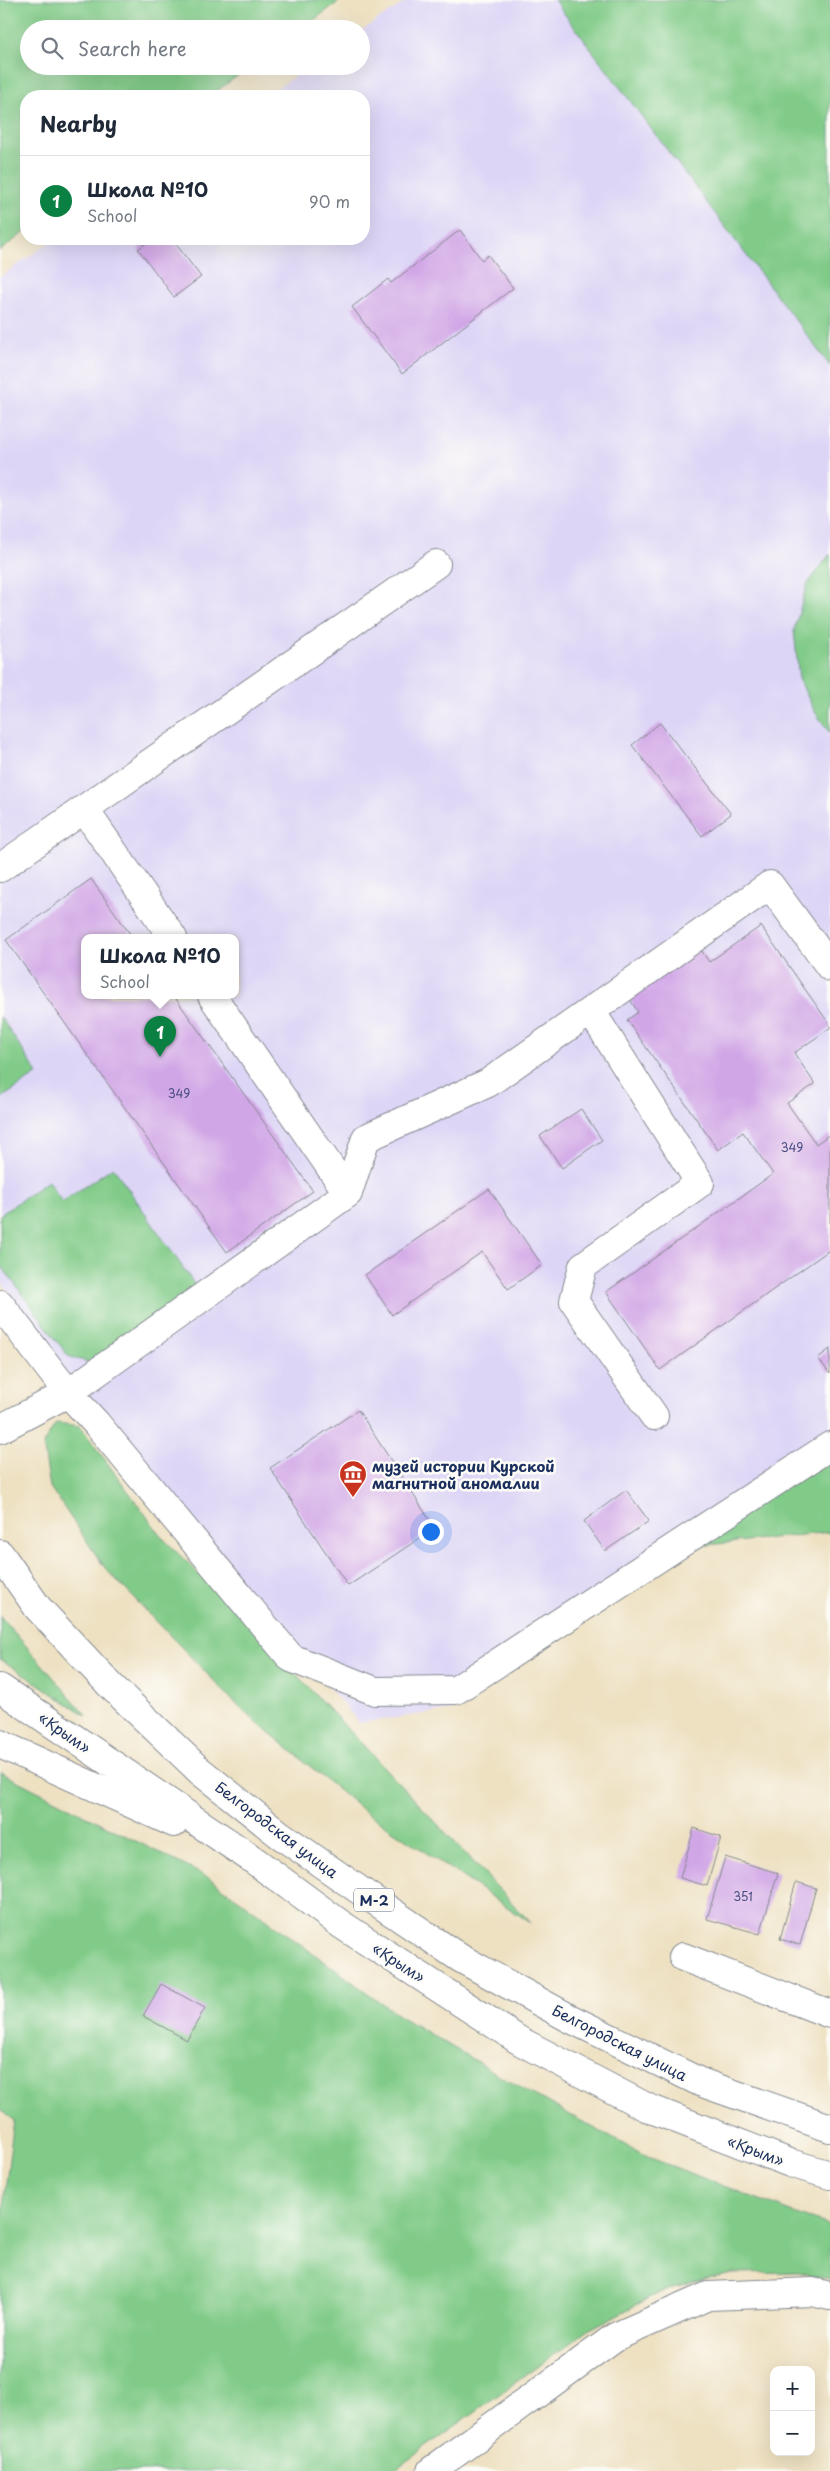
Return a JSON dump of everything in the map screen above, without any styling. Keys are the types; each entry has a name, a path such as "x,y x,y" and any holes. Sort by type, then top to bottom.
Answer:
{"main road":[{"path":"0,868 436,564"},
{"path":"84,809 170,934"},
{"path":"0,1428 68,1393 348,1193 366,1138 488,1084 770,885 830,967"},
{"path":"214,999 348,1193"},
{"path":"590,1011 700,1183 583,1266 574,1301 654,1416"},
{"path":"0,1304 68,1393 96,1423 291,1658 375,1691 456,1690 830,1446"},
{"name":"Белгородская улица","path":"0,1554 38,1608 111,1686 200,1771 279,1834 365,1894 460,1958 569,2018 700,2082 830,2128"},
{"name":"«Крым»","path":"0,1688 255,1861 342,1925 520,2041 646,2107 790,2163 830,2175"},
{"path":"0,1744 87,1782 255,1861"},
{"path":"683,1957 830,2014"},
{"path":"431,2471 615,2337 708,2296 812,2292 830,2296"}],"shaded area":[{"path":"408,0 554,0 830,366 830,1437 460,1709 359,1723 85,1399 0,1280 0,277 45,245 370,245 370,90 274,90 296,75 370,75 370,25"}],"green space":[{"path":"0,0 341,0 314,20 20,20 20,75 239,75 218,90 20,90 20,236 0,251"},
{"path":"554,0 830,0 830,366"},
{"path":"830,554 830,733 815,712 799,679 794,630 807,585"},
{"path":"0,1016 38,1074 0,1099"},
{"path":"113,1167 197,1288 90,1363 68,1356 0,1264 0,1215 48,1181 62,1202"},
{"path":"56,1423 80,1426 162,1537 242,1617 531,1923 364,1811 242,1710 105,1568 50,1487 43,1444"},
{"path":"830,1437 830,1532 679,1548"},
{"path":"0,1616 87,1716 0,1659"},
{"path":"0,1772 209,1878 398,2015 516,2085 643,2155 807,2218 830,2225 830,2280 799,2272 731,2273 665,2290 588,2330 393,2471 0,2471 0,2230 14,2120 0,2109"}],"building":[{"path":"460,230 482,260 488,255 513,288 402,374 352,307 388,279 391,283"},
{"path":"144,245 177,245 201,277 174,297 138,249"},
{"path":"660,723 731,814 702,836 632,745"},
{"path":"91,879 130,934 81,934 81,999 176,999 313,1191 227,1252 6,940"},
{"path":"761,926 830,1025 830,1028 794,1053 815,1084 787,1103 816,1144 830,1134 830,1253 828,1251 660,1370 606,1292 773,1174 743,1132 718,1150 627,1020 638,1012 629,998 700,948 709,962"},
{"path":"581,1109 602,1140 562,1168 540,1136"},
{"path":"489,1189 542,1265 508,1289 482,1252 392,1315 365,1275"},
{"path":"830,1349 830,1374 818,1358"},
{"name":"музей истории Курской магнитной аномалии","path":"358,1410 435,1528 348,1586 270,1468"},
{"path":"626,1490 649,1521 605,1551 584,1521"},
{"path":"694,1828 721,1837 707,1886 680,1878"},
{"path":"725,1857 778,1873 760,1934 707,1919"},
{"path":"796,1882 816,1888 800,1945 780,1939"},
{"path":"161,1984 205,2008 187,2040 143,2016"}],"place":[{"name":"Школа №10","path":"160,1057"},
{"name":"музей истории Курской магнитной аномалии","path":"353,1498"}]}
